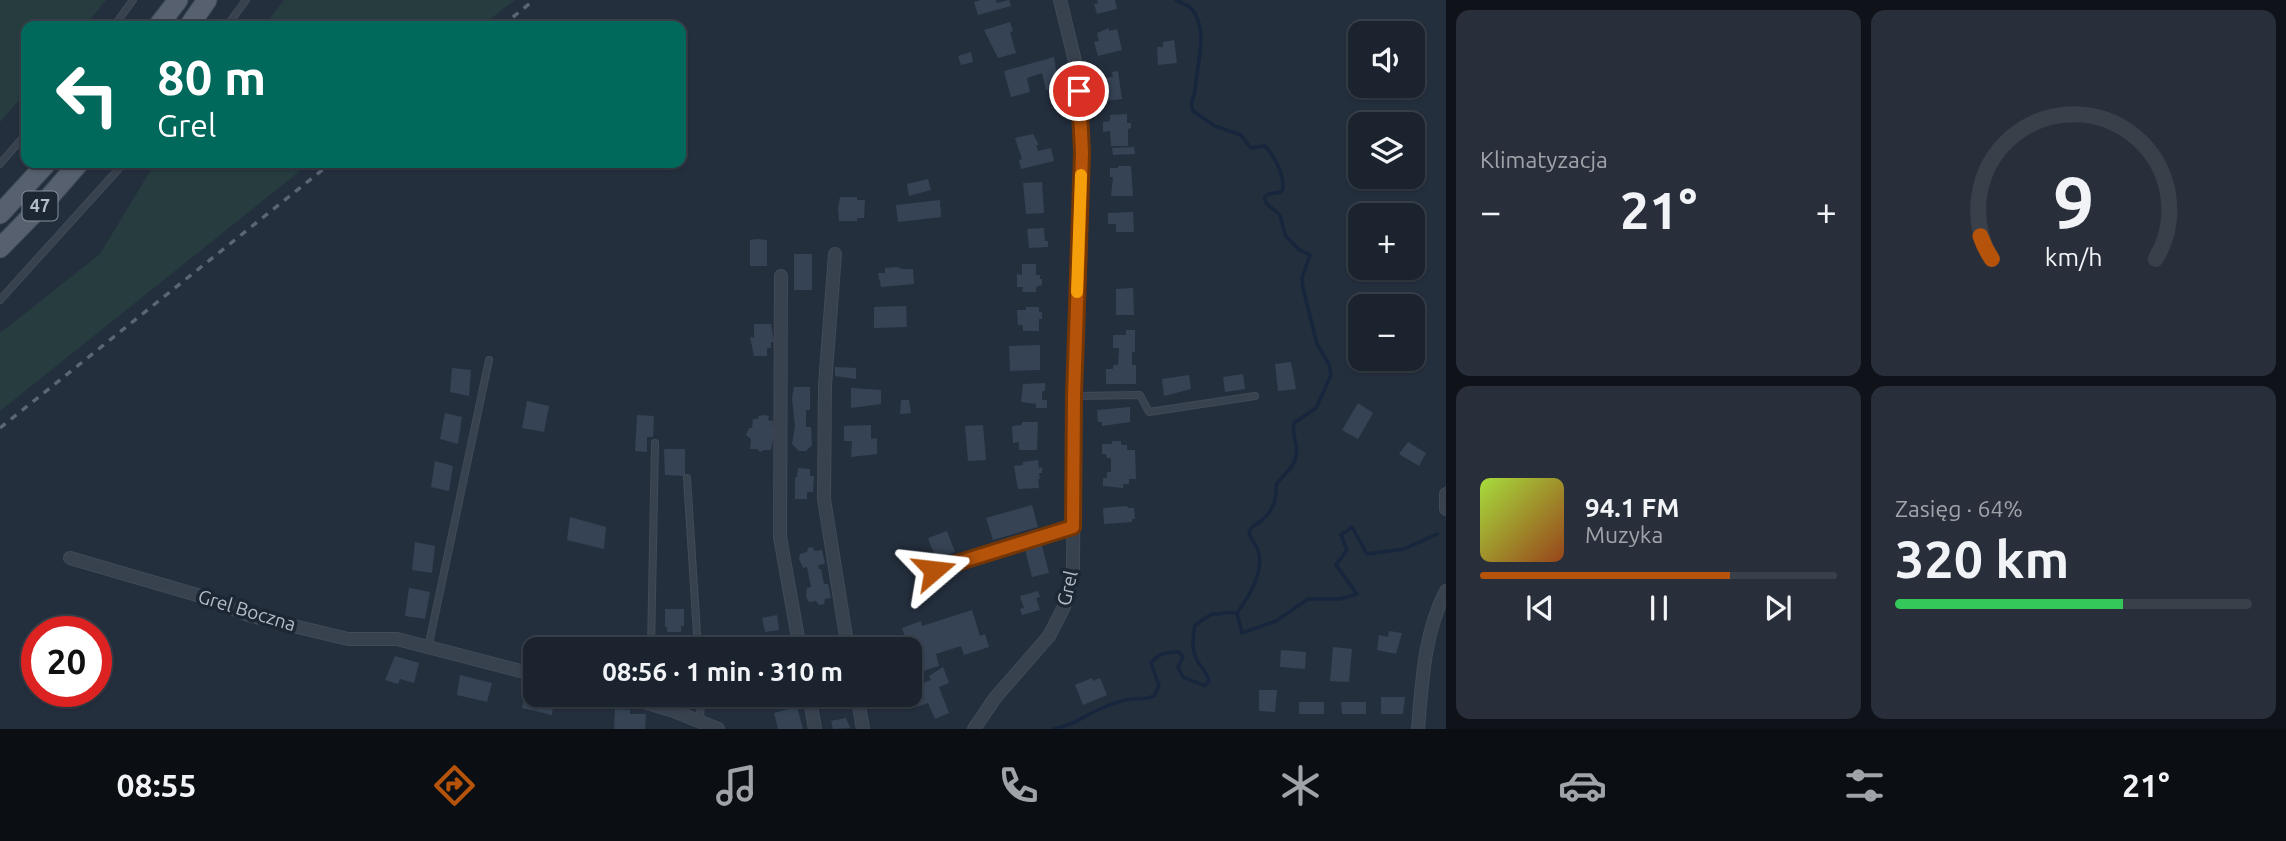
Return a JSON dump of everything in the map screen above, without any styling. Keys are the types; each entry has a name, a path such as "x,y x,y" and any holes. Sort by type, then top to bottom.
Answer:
{"main road":[{"path":"162,21 178,0"},
{"path":"192,21 207,0"},
{"name":"47","path":"0,214 42,168"},
{"name":"47","path":"0,248 75,168"}],"street":[{"name":"Grel","path":"974,729 995,698 1039,649 1057,622 1071,582 1082,123 1075,61 1060,0"},
{"path":"835,254 825,385 824,499 846,637"},
{"path":"781,276 780,537 798,637"},
{"path":"1446,494 1446,509"},
{"name":"Grel Boczna","path":"70,558 204,597 248,615 348,639 397,639 523,672"},
{"path":"1418,729 1424,664 1436,610 1445,595"},
{"path":"667,707 719,729"},
{"path":"811,707 815,729"},
{"path":"859,707 863,729"}],"lane":[{"path":"118,21 133,0"},
{"path":"231,21 246,0"},
{"path":"0,164 21,140"},
{"path":"0,300 119,168"},
{"path":"428,648 489,360"},
{"path":"1074,396 1140,395 1149,412 1255,396"},
{"path":"651,637 655,443"},
{"path":"687,478 697,637"},
{"path":"934,570 1073,527"},
{"path":"700,722 701,707"}],"green space":[{"path":"0,0 106,0 89,21 21,21 21,98 0,122"},
{"path":"284,0 515,0 488,21 268,21"},
{"path":"152,168 304,168 0,411 0,333 100,254"}],"building":[{"path":"996,0 997,3 1009,0 1011,6 978,15 974,2"},
{"path":"1097,0 1115,0 1117,9 1097,14 1094,4 1098,3"},
{"path":"1010,22 1016,53 998,58 984,30"},
{"path":"1109,28 1109,31 1117,29 1122,50 1098,56 1094,42 1099,41 1097,33"},
{"path":"1174,40 1177,63 1158,65 1157,47 1163,47 1163,42"},
{"path":"971,52 973,62 961,65 958,56"},
{"path":"1054,57 1059,90 1046,90 1042,73 1027,78 1030,92 1011,97 1004,71"},
{"path":"1118,71 1122,99 1095,102 1094,93 1102,92 1100,78 1113,77 1112,72"},
{"path":"1127,114 1127,123 1131,123 1131,128 1128,129 1128,146 1111,146 1110,131 1103,132 1103,122 1110,121 1110,115"},
{"path":"1033,134 1039,145 1036,145 1038,151 1051,148 1054,161 1021,169 1019,160 1022,159 1015,138"},
{"path":"1134,147 1135,154 1113,155 1112,148"},
{"path":"1131,166 1133,196 1111,196 1113,177 1110,177 1110,168"},
{"path":"928,179 931,190 909,196 907,184"},
{"path":"1042,182 1044,213 1026,214 1023,183"},
{"path":"840,197 865,200 864,218 857,218 857,221 839,221"},
{"path":"940,200 941,217 898,222 896,205"},
{"path":"1133,212 1134,232 1116,232 1116,224 1108,224 1108,213"},
{"path":"1044,228 1048,247 1029,248 1027,229"},
{"path":"750,240 767,240 767,266 750,266"},
{"path":"794,254 812,254 812,290 794,290"},
{"path":"1022,264 1036,264 1036,275 1040,275 1042,285 1036,287 1036,292 1022,292 1023,287 1017,287 1017,274 1022,275"},
{"path":"885,268 913,269 914,284 881,287 878,273 885,273"},
{"path":"1133,288 1134,315 1116,315 1116,289"},
{"path":"906,306 907,327 874,328 874,307"},
{"path":"1026,307 1039,307 1039,312 1042,312 1039,331 1023,331 1023,325 1018,325 1017,310 1026,310"},
{"path":"754,324 771,324 774,342 771,342 771,348 767,348 767,356 754,356 750,337 754,338"},
{"path":"1126,330 1135,330 1132,365 1136,365 1136,384 1106,384 1106,369 1113,369 1113,365 1118,365 1119,348 1113,348 1113,335 1126,335"},
{"path":"1040,345 1040,370 1010,371 1009,346"},
{"path":"1291,362 1296,389 1278,391 1275,364"},
{"path":"835,367 856,368 856,379 835,376"},
{"path":"452,368 471,370 469,396 450,392"},
{"path":"1243,374 1245,389 1225,392 1223,377"},
{"path":"1189,375 1191,389 1164,396 1162,379"},
{"path":"1045,383 1042,400 1047,400 1047,408 1036,408 1036,404 1021,402 1023,384"},
{"path":"794,387 810,387 810,410 806,410 806,427 811,427 812,445 806,451 799,451 792,444 795,427 792,398"},
{"path":"851,388 881,390 881,404 851,408"},
{"path":"901,400 909,400 911,413 900,414"},
{"path":"527,401 549,406 544,432 522,428"},
{"path":"1358,403 1373,413 1358,439 1342,430"},
{"path":"1130,407 1130,422 1102,426 1102,422 1098,422 1097,410"},
{"path":"445,413 462,417 458,444 440,439"},
{"path":"637,415 654,416 653,437 647,437 647,452 635,451"},
{"path":"769,416 768,420 773,421 775,429 771,450 760,452 750,449 751,439 746,435 749,428 752,428 753,419"},
{"path":"1022,422 1038,422 1037,450 1019,450 1019,442 1013,443 1012,426 1022,425"},
{"path":"871,425 871,439 877,438 877,454 851,457 852,441 844,441 844,426"},
{"path":"983,425 986,460 968,461 965,426"},
{"path":"1112,441 1121,441 1121,445 1127,445 1127,450 1135,450 1136,479 1129,479 1129,484 1123,484 1123,488 1103,486 1103,478 1107,478 1107,472 1111,472 1111,458 1102,454 1102,444 1112,444"},
{"path":"1408,442 1426,453 1419,466 1399,454"},
{"path":"664,449 685,449 685,476 665,475"},
{"path":"1038,460 1039,468 1042,467 1038,479 1039,488 1018,489 1014,466"},
{"path":"435,461 453,466 449,491 431,487"},
{"path":"798,468 810,469 810,476 814,476 813,492 807,492 807,499 795,499 795,477"},
{"path":"1032,505 1038,527 993,540 986,518"},
{"path":"1103,508 1134,508 1135,519 1132,519 1132,522 1104,524"},
{"path":"570,517 606,527 604,549 567,540"},
{"path":"947,531 955,552 936,559 928,538"},
{"path":"415,542 435,546 432,573 412,570"},
{"path":"1041,542 1049,573 1032,577 1024,546"},
{"path":"812,547 815,551 822,550 825,564 818,565 824,584 828,584 831,598 825,599 824,604 819,605 816,601 809,602 806,597 807,588 811,587 807,567 803,568 799,559 800,554"},
{"path":"409,588 430,592 425,619 405,616"},
{"path":"1038,591 1040,597 1036,598 1040,610 1022,615 1020,609 1024,608 1020,596"},
{"path":"665,609 684,609 684,626 681,626 681,632 667,632"},
{"path":"972,610 980,636 985,634 989,647 964,655 961,646 936,654 939,666 922,671 922,637 905,637 902,628 921,621 922,626"},
{"path":"777,615 779,630 765,632 762,618"},
{"path":"1389,631 1402,633 1396,654 1377,650 1379,635 1388,637"},
{"path":"1333,647 1352,649 1349,682 1330,681"},
{"path":"1281,650 1306,652 1305,669 1280,667"},
{"path":"395,656 419,663 414,683 400,679 398,684 385,680"},
{"path":"943,667 949,683 939,687 949,713 935,719 928,703 922,705 922,683 931,680 929,676"},
{"path":"460,675 492,683 487,702 457,695"},
{"path":"1092,678 1093,681 1100,678 1107,695 1083,705 1075,685"},
{"path":"1259,690 1277,690 1275,712 1259,711"},
{"path":"1381,697 1405,697 1403,714 1381,714"},
{"path":"1299,702 1324,702 1324,714 1299,714"},
{"path":"1341,702 1366,702 1366,714 1342,714"},
{"path":"523,704 523,707 553,707 552,715 522,708"},
{"path":"797,707 803,729 778,729 774,713"},
{"path":"615,709 630,710 630,714 646,714 645,729 614,729"},
{"path":"846,718 850,728 833,729 831,721"}],"waterway":[{"path":"1176,0 1191,8 1200,27 1193,111 1215,126 1241,135 1251,148 1265,146 1278,166 1283,189 1264,198 1280,215 1285,235 1298,249 1310,255 1302,278 1303,288 1317,344 1329,364 1331,375 1316,408 1294,423 1297,453 1295,462 1276,485 1276,496 1271,510 1249,533 1258,551 1259,570 1250,593 1237,613"},
{"path":"1237,613 1242,633 1276,621 1308,599 1340,599 1357,594 1336,565 1347,550 1341,535 1352,527 1367,554 1404,549 1437,534"},
{"path":"1053,729 1116,703 1154,696 1159,686 1151,663 1157,657 1171,652 1179,652 1183,657 1178,667 1183,677 1205,686 1209,680 1194,651 1195,625 1212,614 1237,613"}],"railway":[{"path":"508,21 534,0"},
{"path":"0,428 325,168"}],"slow traffic":[{"path":"1077,292 1081,175"}],"route":[{"path":"934,570 1073,527 1074,396 1082,153 1079,91"}]}
